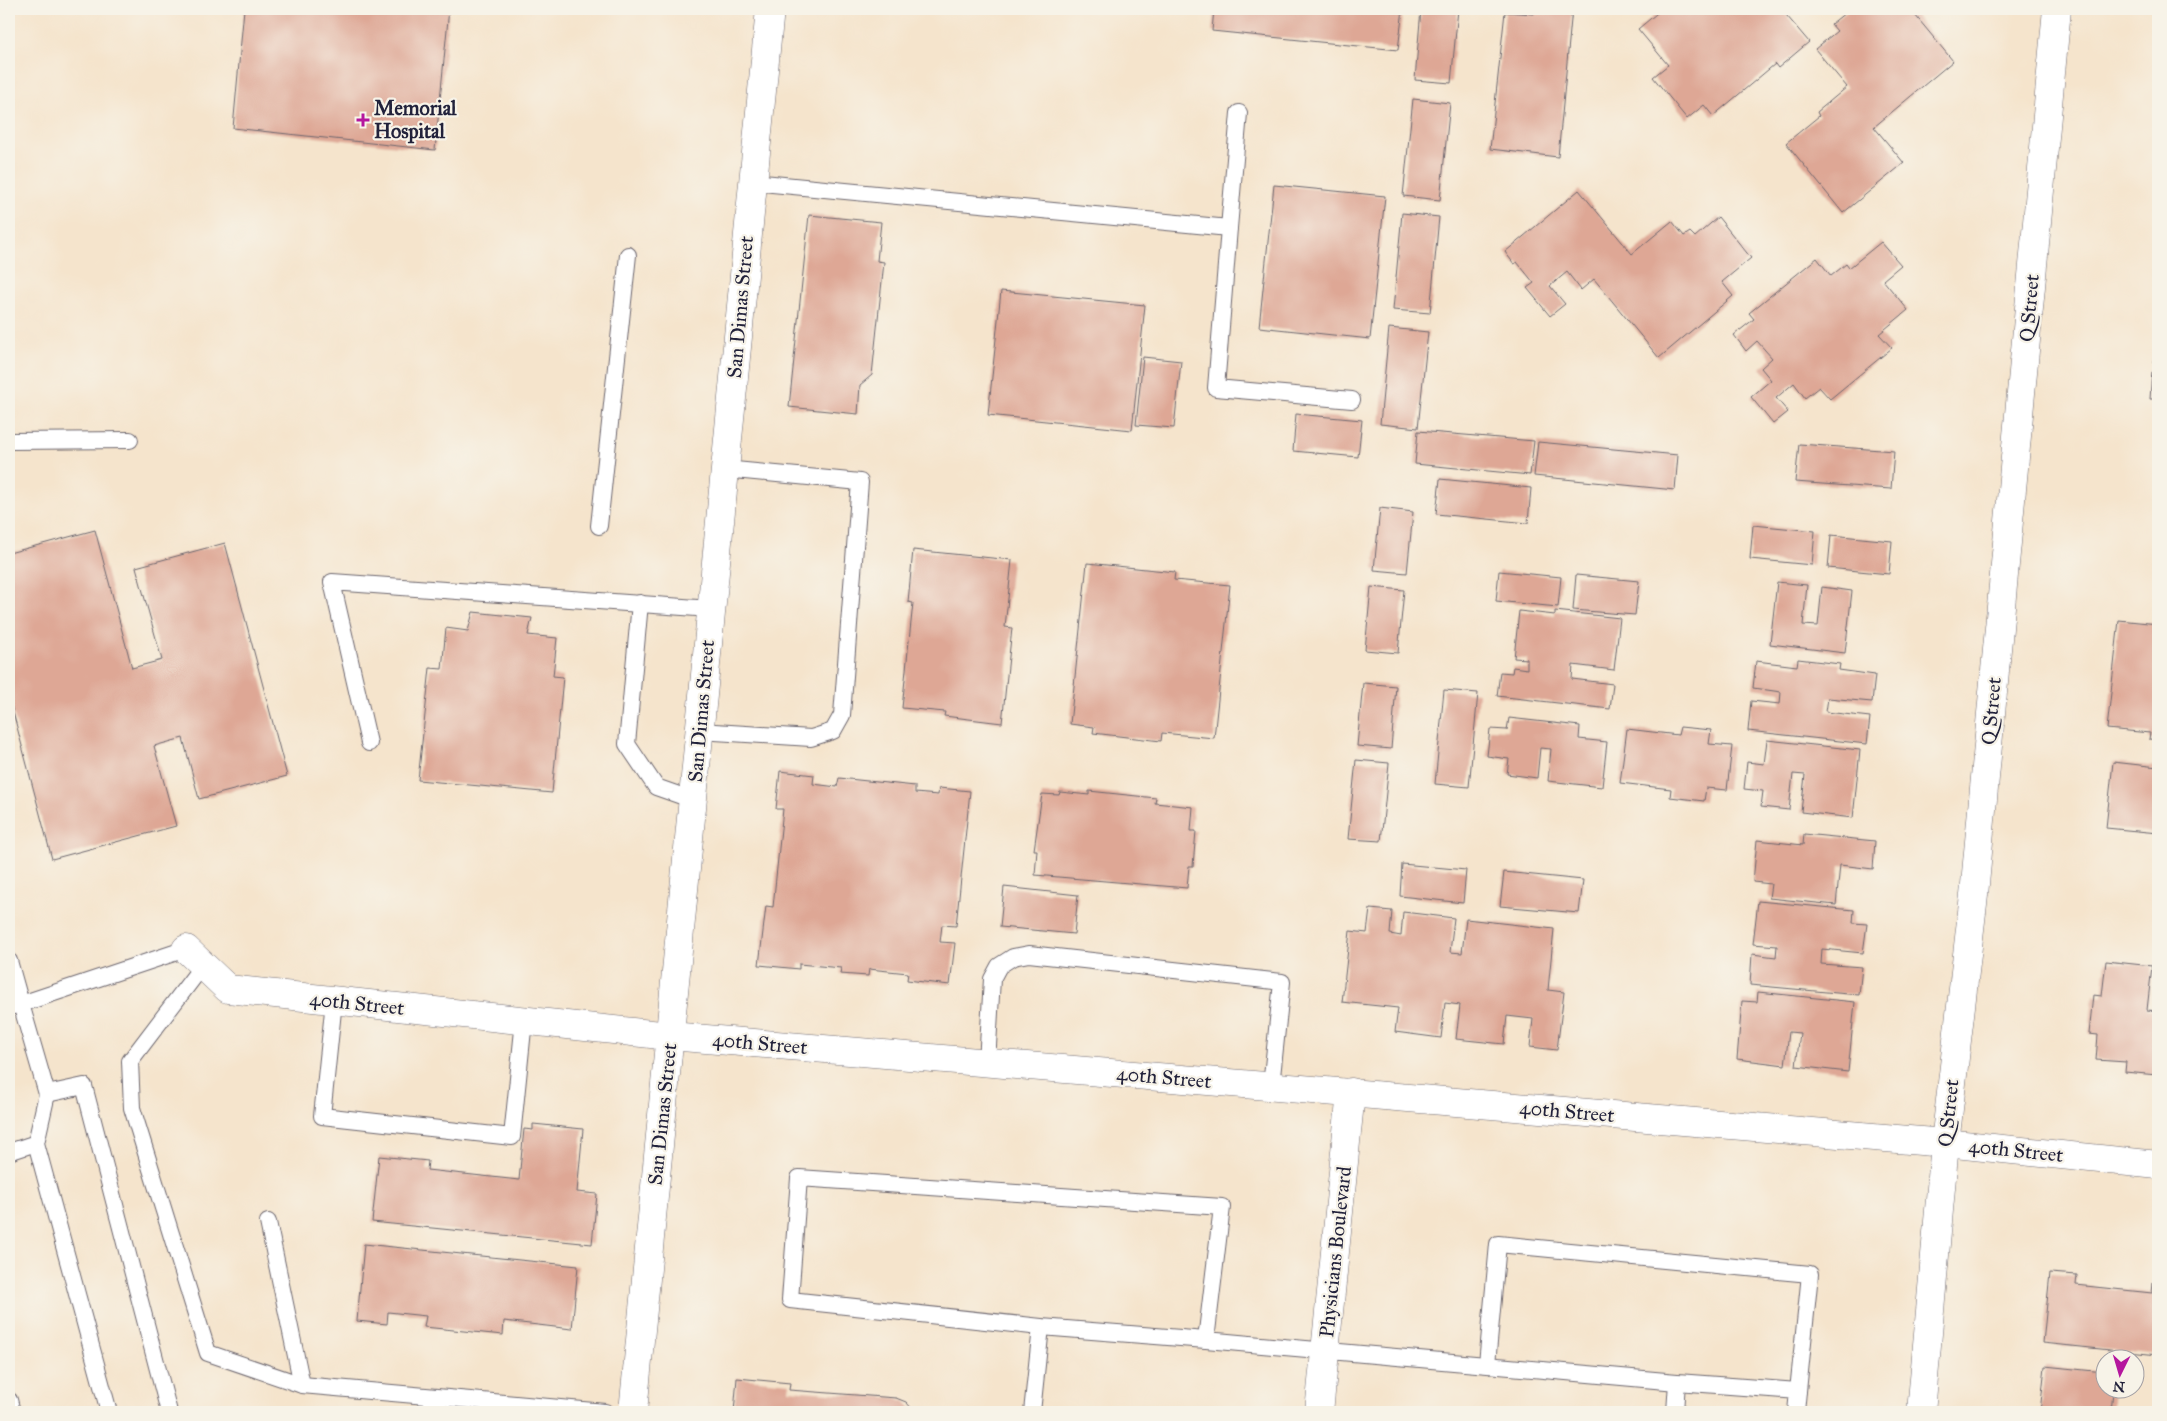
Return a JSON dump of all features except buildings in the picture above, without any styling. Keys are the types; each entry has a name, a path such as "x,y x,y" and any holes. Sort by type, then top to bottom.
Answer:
{"street":[{"name":"San Dimas Street","path":"633,1412 770,9"},
{"name":"Q Street","path":"1920,1412 1945,1143 1974,895 2057,9"},
{"name":"40th Street","path":"194,957 228,990 670,1036 1945,1143 2158,1165"},
{"name":"Physicians Boulevard","path":"1319,1412 1351,1092"}],"lane":[{"path":"1239,113 1216,388 1352,400"},
{"path":"752,182 1229,228"},
{"path":"599,526 628,256"},
{"path":"9,441 130,440"},
{"path":"699,731 811,738 833,731 842,715 860,482 724,469"},
{"path":"369,744 332,582 711,609"},
{"path":"640,603 627,744 656,787 693,800"},
{"path":"987,1062 992,979 999,966 1012,957 1029,954 1282,982 1271,1086"},
{"path":"15,1006 194,957"},
{"path":"194,957 130,1061 132,1108 208,1353 302,1384 605,1412"},
{"path":"9,961 15,1006 47,1094 36,1143 109,1412"},
{"path":"334,1001 322,1116 512,1137 524,1020"},
{"path":"47,1094 84,1086 169,1412"},
{"path":"9,1152 36,1143"},
{"path":"1206,1340 1222,1207 799,1178 790,1300 1042,1327 1206,1340 1325,1349 1677,1382 1798,1391"},
{"path":"268,1222 302,1384"},
{"path":"1487,1364 1498,1244 1810,1274 1796,1412"},
{"path":"1032,1412 1042,1327"},
{"path":"1675,1412 1677,1382"},
{"path":"9,1400 12,1412"}],"place":[{"name":"Memorial Hospital","path":"363,120"}]}
